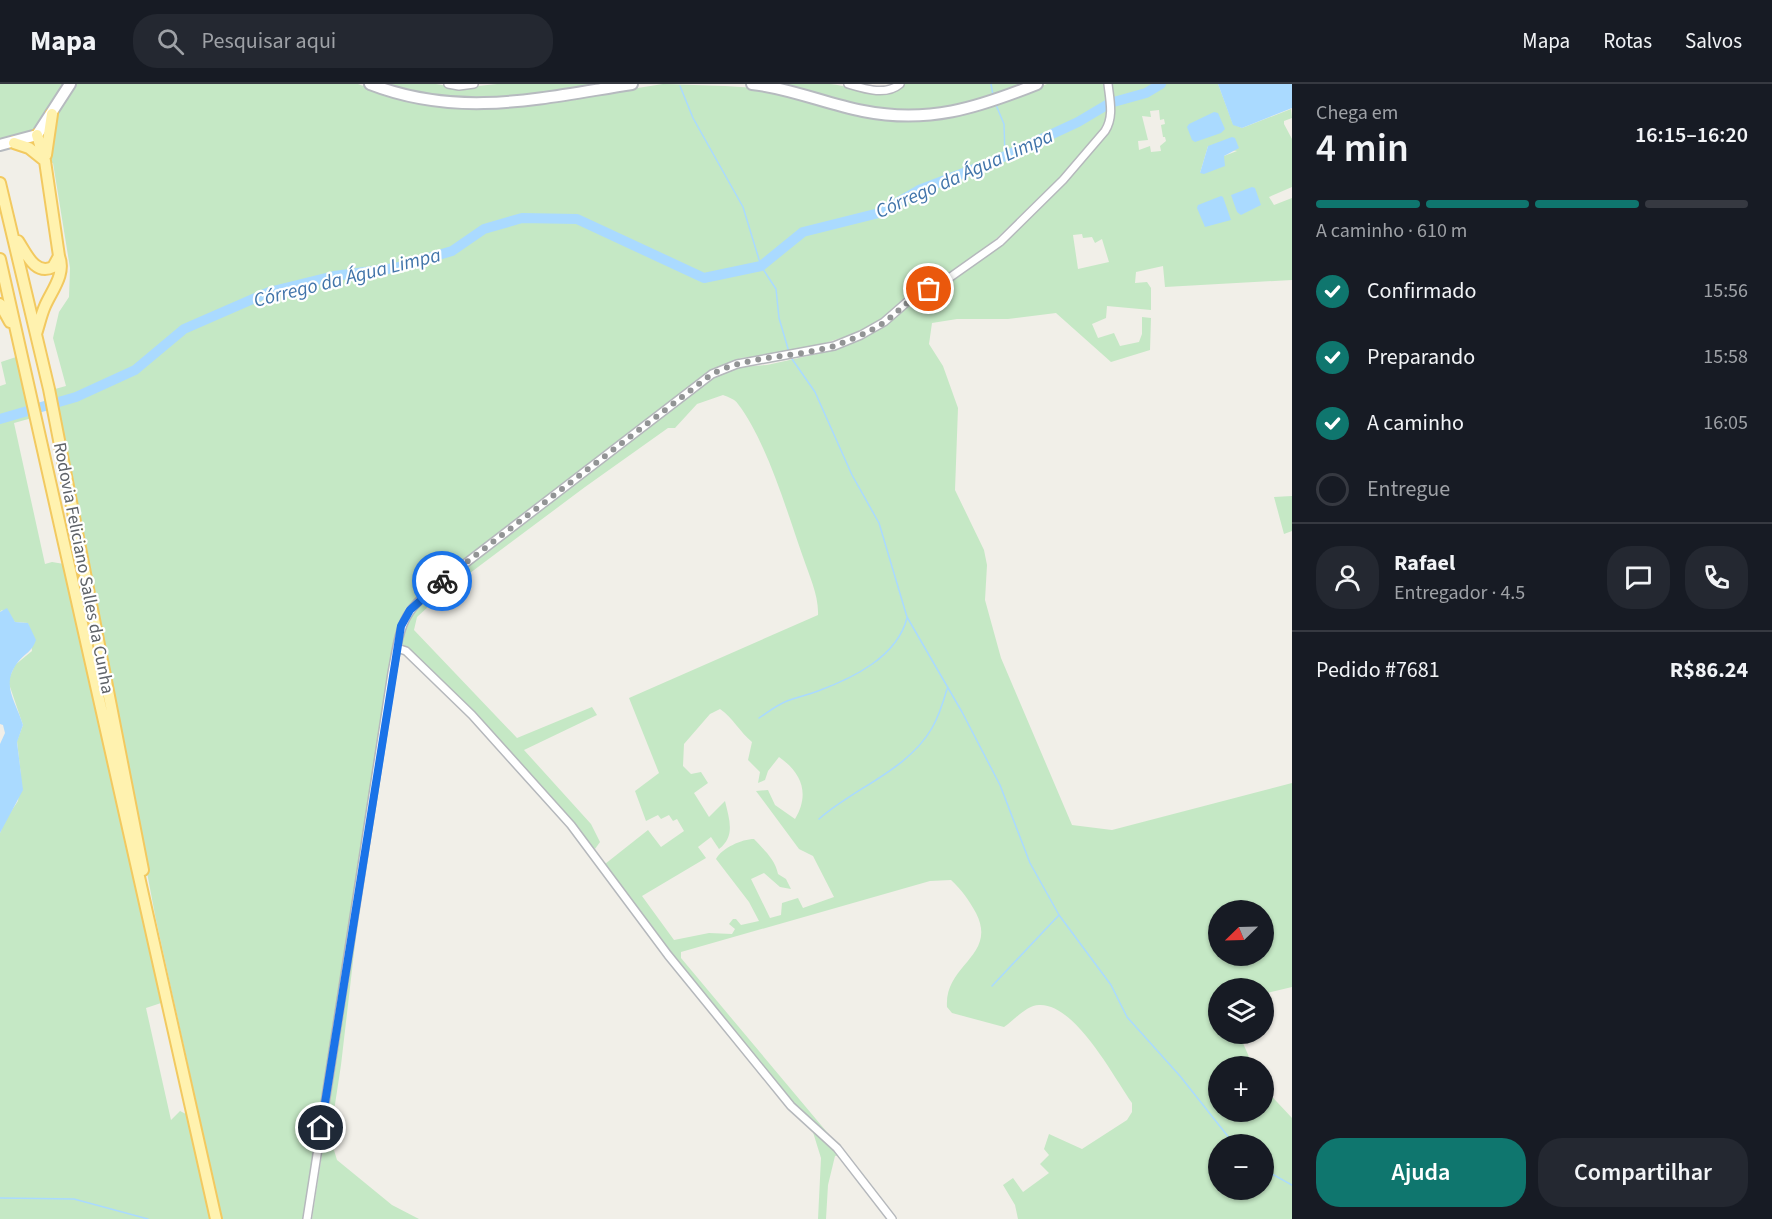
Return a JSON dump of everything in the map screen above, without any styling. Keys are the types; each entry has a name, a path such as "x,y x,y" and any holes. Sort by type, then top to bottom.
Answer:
{"main road":[{"path":"0,145 37,135 52,114 60,96 70,84"},
{"path":"370,84 404,95 441,102 478,105 518,102 632,84"},
{"path":"752,84 862,111 912,117 964,111 1037,84"},
{"path":"45,161 52,114"},
{"path":"36,334 45,306 60,275 62,264 45,161 37,135"},
{"path":"14,143 29,148 45,161"},
{"name":"Rodovia Feliciano Salles da Cunha","path":"0,183 49,389 153,921 157,956"},
{"path":"13,234 31,261 40,269 53,267 59,256"},
{"name":"Rodovia Feliciano Salles da Cunha","path":"0,259 216,1219"},
{"path":"0,304 22,353"}],"street":[{"path":"448,84 459,86 474,84"},
{"path":"852,85 885,91 894,89 900,84"},
{"path":"307,1219 397,648 404,619 424,595 712,374 737,364 834,346 861,335 884,322 915,295 942,283 984,255 1063,180 1111,123 1108,84"},
{"path":"397,648 406,651 472,715 571,825 668,955 791,1106 837,1149 892,1219"}],"green space":[{"path":"0,84 63,84 40,121 27,135 0,141"},
{"path":"74,84 358,84 382,93 439,105 458,108 504,109 663,84 725,86 757,88 795,96 861,117 912,122 968,114 1047,84 1105,84 1109,116 1104,129 1059,178 997,238 963,265 912,291 880,320 857,333 793,353 741,358 708,373 422,593 406,608 397,628 378,735 304,1219 222,1219 156,920 55,389 66,386 53,338 59,312 69,297 70,268 53,163 47,161 56,109"},
{"path":"380,84 436,84 459,88 497,84 611,84 503,101 442,99"},
{"path":"773,84 830,84 877,93 895,90 903,84 1023,84 993,97 948,109 882,112"},
{"path":"1110,84 1218,84 1233,124 1242,128 1291,109 1292,118 1284,121 1284,124 1292,139 1292,187 1269,197 1274,205 1292,198 1292,280 1165,287 1163,266 1136,272 1135,283 1147,282 1151,288 1151,310 1107,306 1106,318 1092,324 1098,338 1114,333 1120,346 1139,342 1142,334 1142,317 1151,318 1150,350 1111,362 1056,313 1008,319 957,319 932,323 929,344 943,366 958,408 955,490 984,550 987,565 985,600 1001,658 1072,825 1112,830 1292,783 1292,987 1274,991 1274,978 1208,978 1208,1044 1243,1044 1249,1056 1208,1056 1208,1122 1274,1122 1274,1099 1292,1118 1292,1219 1018,1219 1015,1205 1003,1185 1013,1178 1023,1192 1049,1173 1040,1164 1049,1155 1044,1149 1049,1134 1082,1149 1127,1120 1132,1112 1132,1103 1092,1043 1066,1016 1053,1008 1039,1005 1030,1007 1004,1027 952,1013 947,1007 948,992 953,980 976,950 981,928 971,904 951,880 930,881 681,952 681,958 831,1137 794,1104 669,953 605,864 648,830 661,847 684,831 677,819 673,821 669,815 661,819 658,815 646,821 635,791 659,773 629,698 818,615 813,586 767,457 748,420 733,399 723,395 697,404 675,428 668,428 585,487 442,594 417,617 414,630 517,738 592,707 597,715 524,750 591,824 600,842 595,849 474,714 401,643 410,619 425,599 714,376 739,367 767,365 835,350 862,339 886,325 919,298 944,287 986,257 1055,193 1112,128 1114,115","holes":["1159,110 1160,120 1164,119 1165,124 1161,125 1166,141 1160,146 1161,151 1151,152 1150,146 1139,150 1138,141 1148,140 1142,116 1151,117 1150,111","1208,146 1237,151 1224,156 1200,173","1082,234 1083,238 1092,237 1095,243 1102,239 1109,262 1078,269 1073,235","720,709 752,742 748,760 760,772 758,783 765,780 768,771 779,757 798,777 803,793 800,810 795,819 775,805 768,790 756,791 799,849 813,856 834,897 803,908 798,898 782,903 781,915 770,918 751,879 764,873 780,887 791,889 786,879 778,874 769,855 754,839 744,841 727,848 716,859 749,902 759,921 741,925 733,919 729,924 735,929 732,934 709,933 674,940 642,896 706,858 698,847 711,837 719,849 728,839 730,827 725,801 709,817 694,793 708,783 701,772 691,774 683,766 684,744 710,714"]},
{"path":"19,356 32,418 14,423 45,564 52,562 64,564 161,1003 146,1008 171,1120 180,1111 186,1114 210,1219 0,1219 0,833 18,801 21,776 17,741 23,725 8,681 15,665 32,651 28,623 15,622 2,610 0,612 0,386 6,384 1,362"},
{"path":"1292,496 1292,531 1284,534 1274,497"},
{"path":"357,927 330,1137 337,1160 392,1205 419,1219 312,1219"},
{"path":"812,1129 840,1155 835,1156 828,1185 826,1219 818,1219 821,1158"}],"water":[{"path":"1218,84 1292,84 1292,108 1242,128 1233,125"},
{"path":"1214,112 1218,113 1225,129 1221,133 1195,142 1192,140 1187,127 1189,124"},
{"path":"1232,137 1235,138 1239,148 1224,156 1225,166 1204,174 1200,173 1208,146"},
{"path":"1255,188 1261,205 1241,215 1237,212 1231,195"},
{"path":"1221,196 1231,220 1205,227 1197,208 1198,205"},
{"path":"7,608 15,622 28,623 36,640 18,662 10,678 11,693 23,725 17,742 23,790 0,833 0,744 5,733 3,725 0,724 0,612"}],"waterway":[{"path":"991,84 993,95"},
{"name":"Córrego da Água Limpa","path":"0,419 76,397 135,370 184,329 269,292 334,276 395,268 452,251 484,229 522,218 577,219 704,278 761,266 803,232 879,213 919,190 990,163 1078,122 1110,103 1146,93 1161,84"},
{"path":"680,86 693,118 743,207 761,266 776,289 779,318 789,352"},
{"path":"996,105 1004,124 1005,156"},
{"path":"792,359 815,392 852,475 879,523 907,617 962,712 1000,785 1030,863 1059,915 1111,985 1127,1017 1180,1076 1226,1134"},
{"path":"759,718 783,703 845,680 872,664 894,644 907,618"},
{"path":"819,819 895,767 922,743 937,719 947,689"},
{"path":"992,986 1059,915"},
{"path":"1274,1175 1292,1185"},
{"path":"0,1198 74,1199 148,1219"}],"way so far":[{"path":"442,581 712,374 737,364 790,356 847,341 884,322 915,295 929,289"}],"route":[{"path":"321,1128 382,733 401,626 410,610 442,581"}]}
